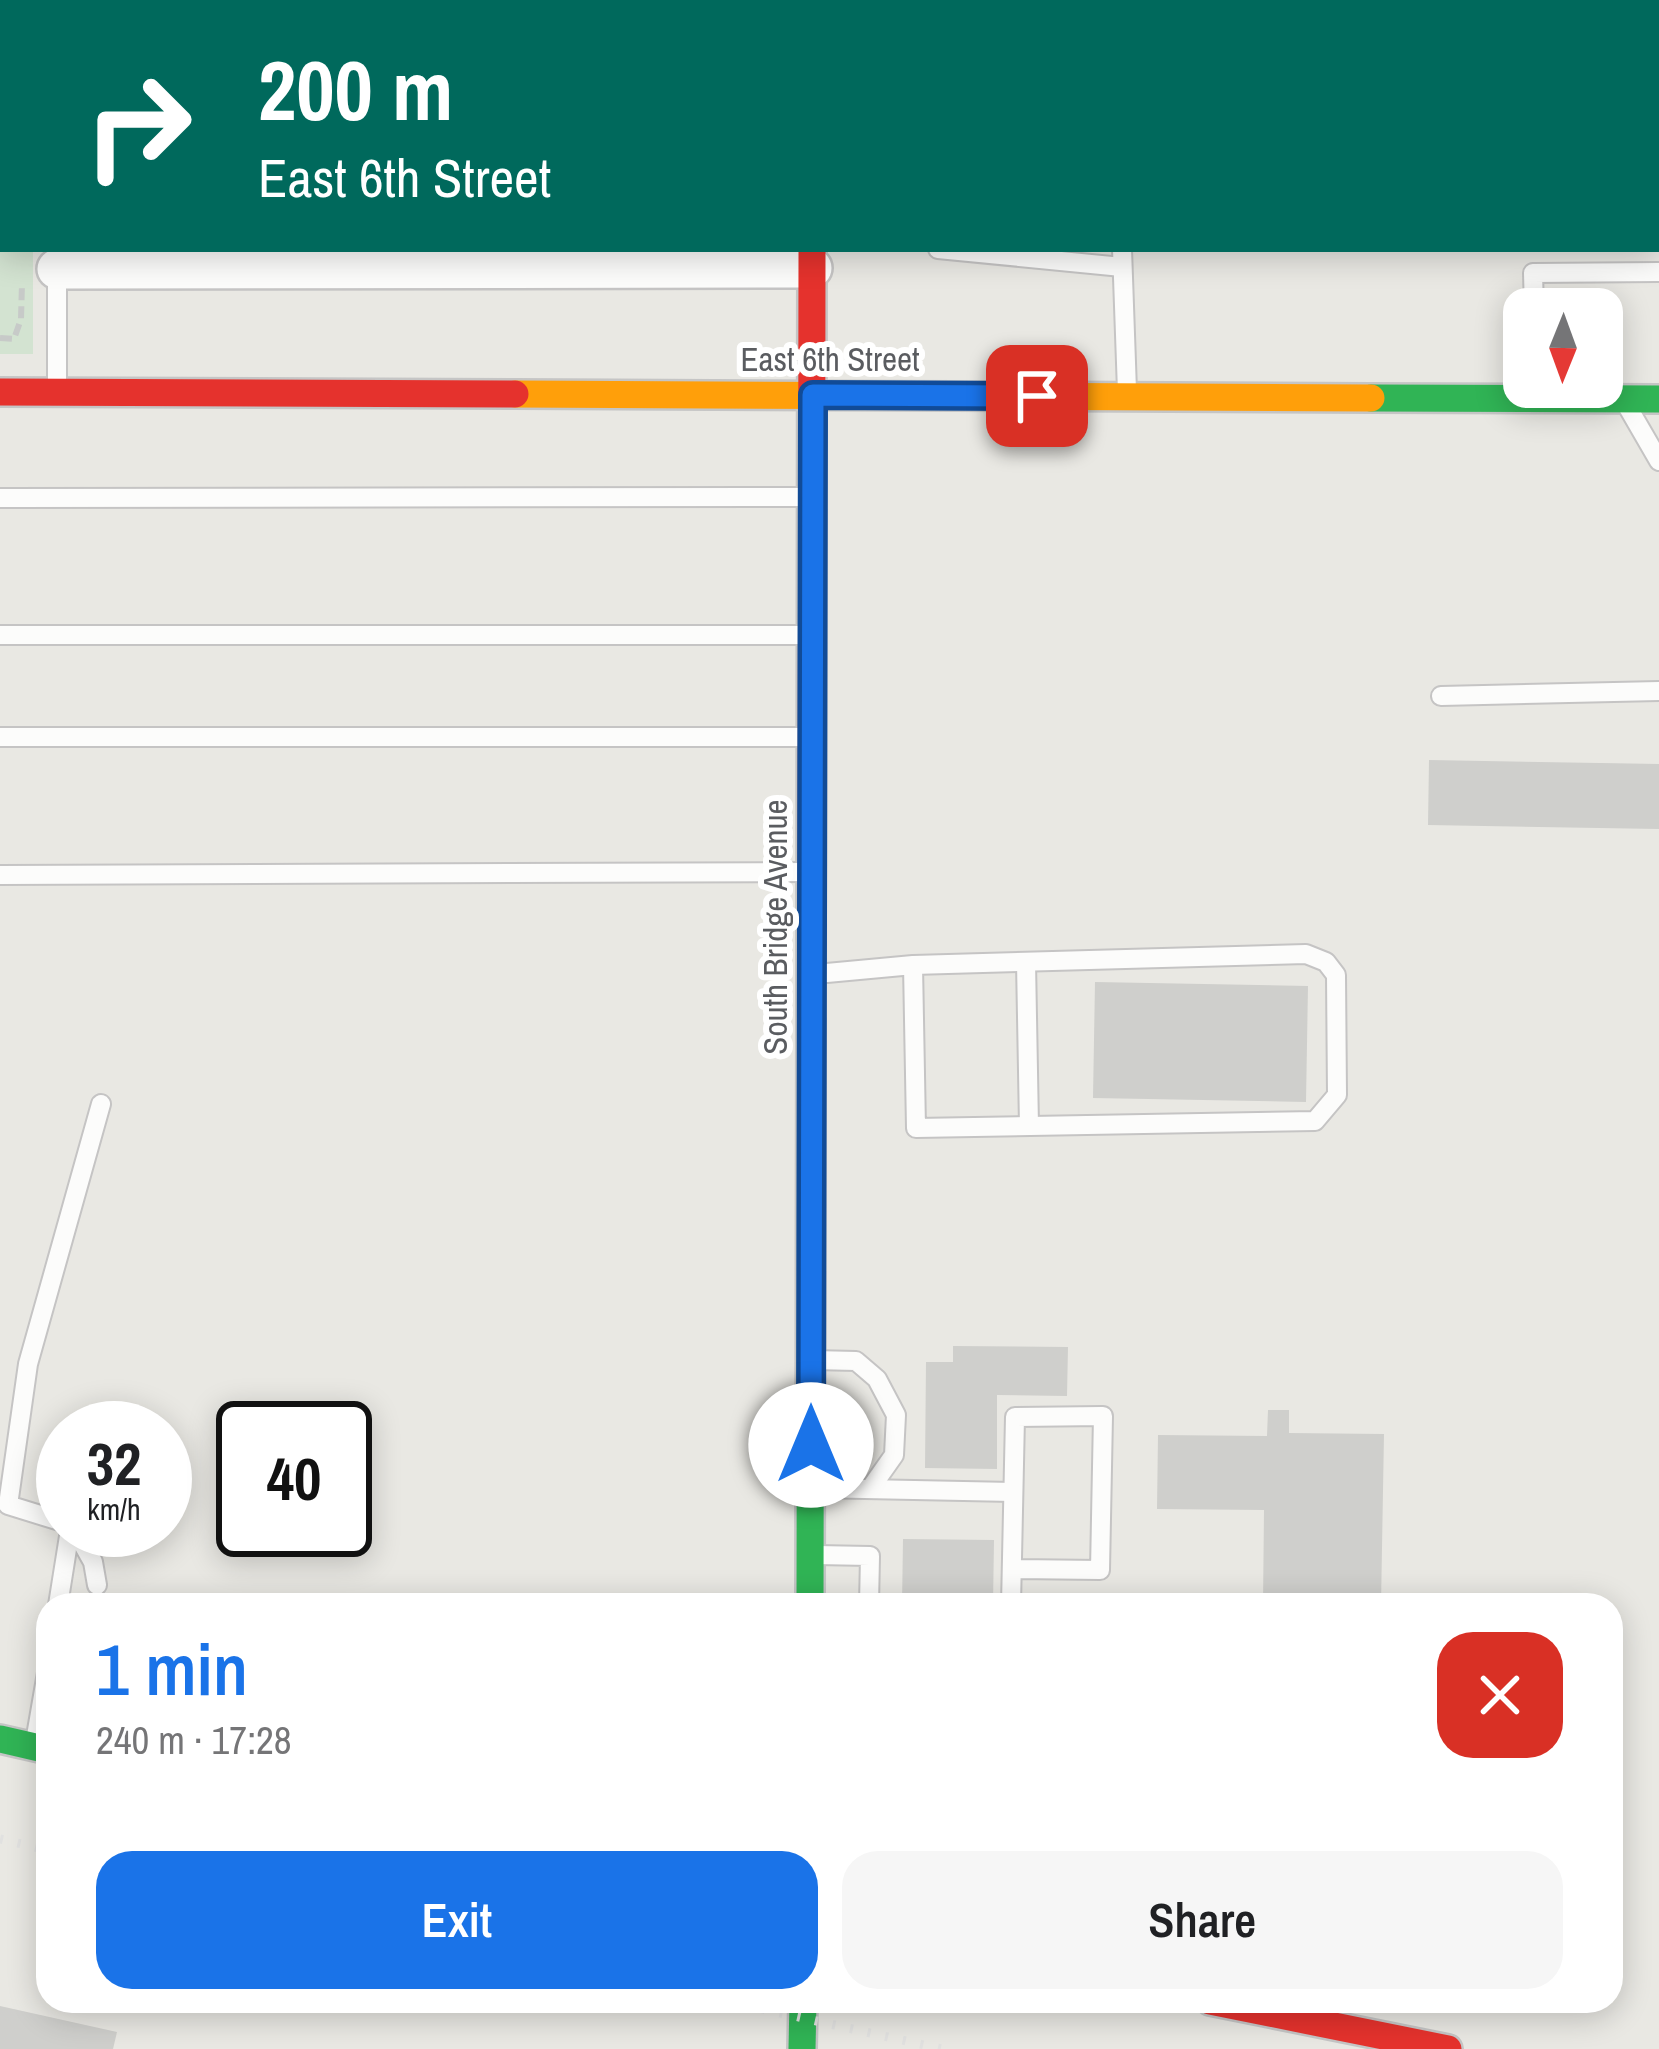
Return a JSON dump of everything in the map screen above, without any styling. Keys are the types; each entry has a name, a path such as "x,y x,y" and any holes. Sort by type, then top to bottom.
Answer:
{"street":[{"path":"46,264 812,259"},
{"name":"South Bridge Avenue","path":"810,1593 812,259"},
{"name":"East 6th Street","path":"0,392 1503,394"},
{"name":"East 6th Street","path":"1623,400 1659,399"},
{"path":"0,1739 36,1747"},
{"path":"802,2049 803,2013"},
{"path":"1270,2013 1448,2049"}],"lane":[{"path":"999,252 1122,258 1127,396"},
{"path":"46,264 57,392"},
{"path":"1534,288 1534,273 1659,272"},
{"path":"1623,400 1659,461"},
{"path":"0,498 813,497"},
{"path":"0,635 812,634"},
{"path":"1441,696 1659,691"},
{"path":"0,737 812,737"},
{"path":"0,874 812,872"},
{"path":"811,975 913,965 1306,954 1326,962 1336,975 1337,1095 1315,1121 916,1128 913,965"},
{"path":"1026,962 1029,1126"},
{"path":"36,1514 4,1505 28,1364 101,1104"},
{"path":"811,1359 856,1361 877,1379 896,1414 894,1454 870,1489"},
{"path":"1011,1593 1015,1417 1103,1416 1100,1570 1012,1569"},
{"path":"811,1488 1013,1492"},
{"path":"810,1555 870,1556 869,1593"},
{"path":"60,1593 67,1557"},
{"path":"90,1557 97,1586"}],"path":[{"path":"0,338 14,339 46,264"}],"green space":[{"path":"0,252 33,252 33,354 0,354"}],"building":[{"path":"1429,760 1659,764 1659,829 1428,825"},
{"path":"1095,982 1308,986 1306,1102 1093,1098"},
{"path":"953,1346 1068,1347 1067,1396 997,1395 997,1469 925,1468 926,1362 953,1362"},
{"path":"1268,1410 1289,1410 1289,1433 1384,1434 1381,1593 1263,1593 1264,1510 1157,1509 1158,1435 1267,1436"},
{"path":"903,1539 994,1540 993,1593 902,1593"},
{"path":"0,2006 117,2032 113,2049 0,2049"}],"railway":[{"path":"0,1839 36,1847"},
{"path":"781,2013 942,2049"}],"traffic: fast":[{"path":"1371,398 1659,399"},
{"path":"810,1593 811,991"},
{"path":"0,1739 36,1747"},
{"path":"802,2049 803,2013"}],"traffic: slow":[{"path":"515,394 1371,398"}],"traffic: jam":[{"path":"811,991 812,252"},
{"path":"0,392 515,394"},
{"path":"1270,2013 1448,2049"}],"route":[{"path":"811,1445 813,395 1037,396"}]}
